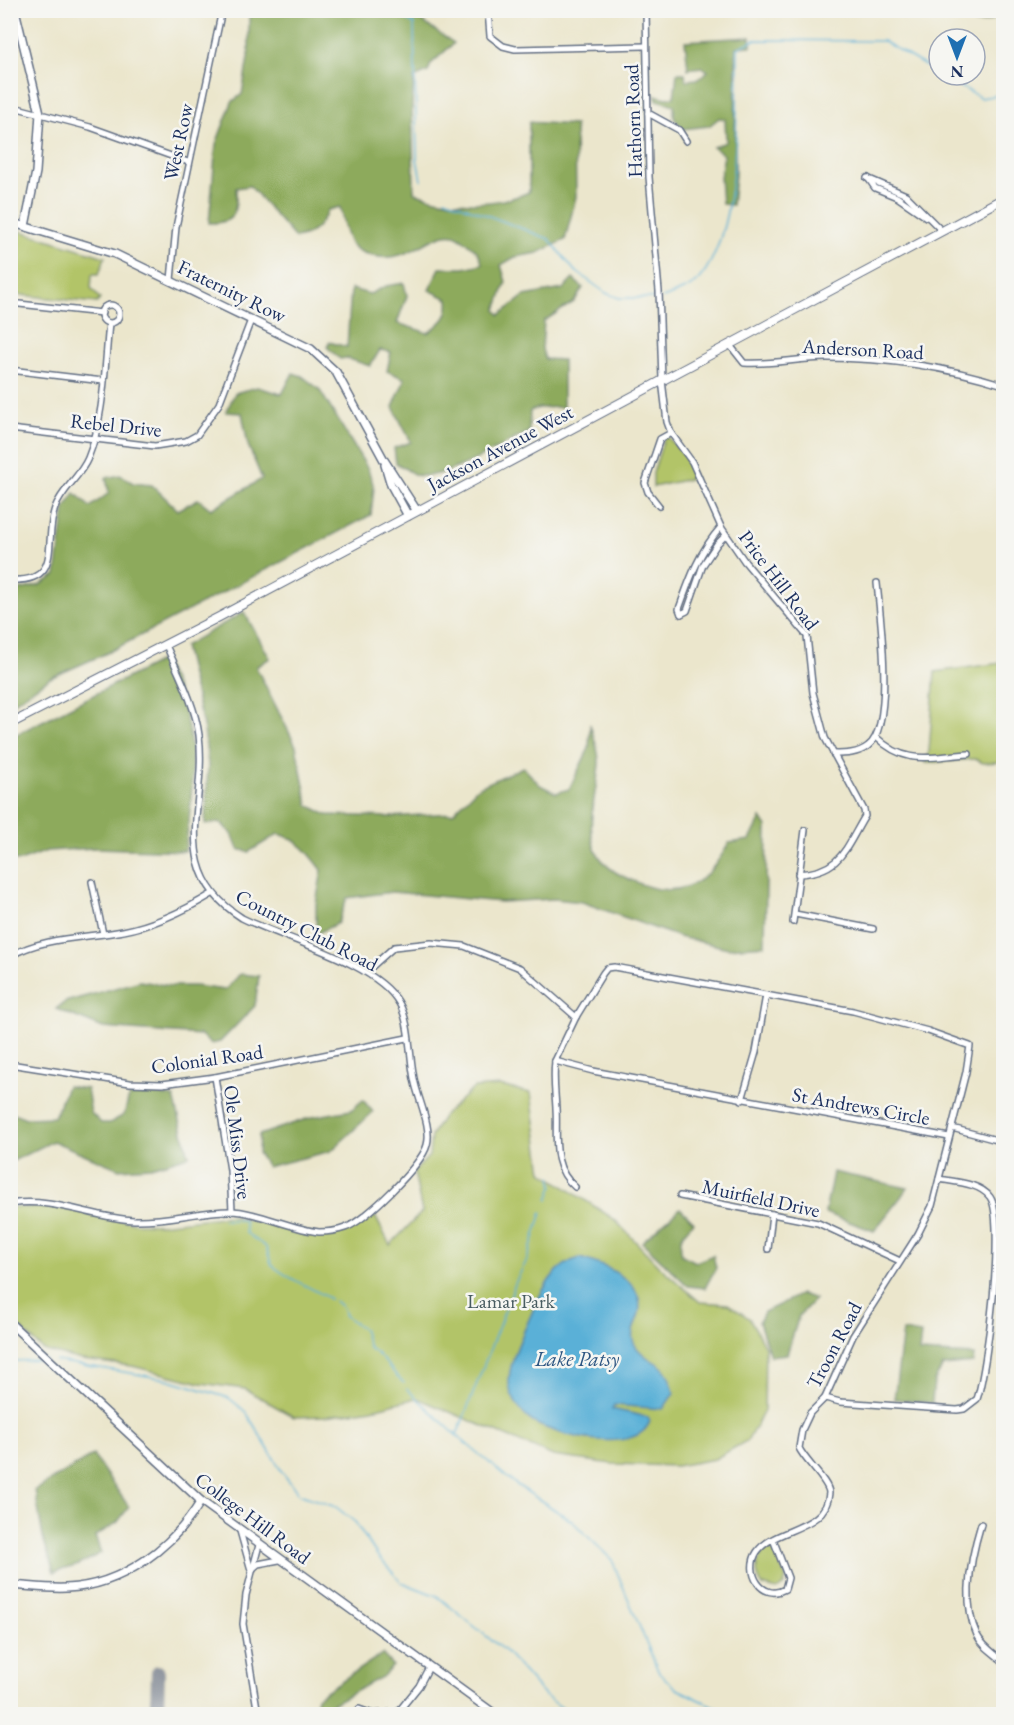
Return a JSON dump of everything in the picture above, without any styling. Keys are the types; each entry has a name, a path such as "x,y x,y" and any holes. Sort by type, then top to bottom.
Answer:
{"main road":[{"name":"Jackson Avenue West","path":"10,724 166,645 1004,198"}],"street":[{"path":"15,10 40,113 36,172 25,226"},
{"name":"West Row","path":"171,280 176,227 188,162 222,10"},
{"name":"Hathorn Road","path":"488,10 490,36 503,46 515,49 646,46 649,177 659,291 662,380"},
{"path":"646,10 646,46"},
{"path":"10,106 90,127 188,162"},
{"path":"648,112 678,130 686,141"},
{"path":"928,218 897,197 875,188 867,178 906,195 942,231"},
{"name":"Fraternity Row","path":"10,222 103,249 297,340 324,359 344,386 384,460 417,511"},
{"path":"10,303 102,313"},
{"path":"102,313 110,305 118,309 117,320 109,323"},
{"path":"102,313 104,320 109,323"},
{"name":"Rebel Drive","path":"10,429 165,447 197,435 219,404 251,320"},
{"path":"10,580 31,580 38,577 47,566 55,508 88,459 94,439 109,323"},
{"name":"Anderson Road","path":"729,344 744,363 824,358 863,360 969,374 1004,385"},
{"path":"10,370 103,381"},
{"name":"Price Hill Road","path":"662,380 671,433 692,462 721,527 745,562 807,636 815,704 825,738 864,810 865,816 832,865 817,873 798,874"},
{"path":"659,506 648,492 645,483 660,439 671,433"},
{"name":"Fraternity Row","path":"384,460 391,485 408,516"},
{"path":"721,527 709,540 693,569 680,609 681,614 687,611 706,559 726,535"},
{"path":"833,754 861,750 876,737 880,726 884,673 877,583"},
{"name":"Country Club Road","path":"10,1204 29,1202 61,1204 134,1220 159,1220 232,1211 321,1232 346,1228 371,1212 413,1166 428,1144 427,1130 409,1063 405,1018 399,1003 366,972 242,918 212,894 200,869 196,843 194,815 200,760 199,734 166,645"},
{"path":"876,737 896,752 916,759 969,754"},
{"path":"794,922 805,830"},
{"path":"92,882 103,934"},
{"path":"10,956 45,944 159,921 184,911 212,894"},
{"path":"795,914 873,929"},
{"path":"366,972 394,947 431,943 464,946 520,968 576,1017"},
{"name":"St Andrews Circle","path":"607,968 766,995 853,1011 966,1042 970,1046 970,1055 949,1137 592,1071 555,1060 576,1017 607,968"},
{"path":"742,1100 756,1052 766,995"},
{"name":"Colonial Road","path":"10,1064 130,1083 162,1084 215,1077 407,1038"},
{"path":"555,1060 554,1135 561,1173 574,1187"},
{"name":"Ole Miss Drive","path":"215,1077 230,1170 232,1211"},
{"path":"952,1128 1004,1142"},
{"name":"Troon Road","path":"773,1539 788,1578 785,1589 779,1592 760,1587 752,1572 756,1554 773,1539 814,1519 827,1500 828,1488 799,1448 807,1418 825,1398 853,1336 918,1234 932,1206 949,1137"},
{"path":"825,1398 840,1402 957,1410 977,1399 994,1292 994,1206 981,1189 939,1179"},
{"name":"Muirfield Drive","path":"680,1196 818,1223 900,1261"},
{"path":"768,1249 772,1214"},
{"name":"College Hill Road","path":"10,1323 201,1502 495,1714"},
{"path":"10,1585 68,1588 112,1578 144,1562 161,1548 186,1523 201,1502"},
{"path":"981,1524 970,1577 972,1617 977,1637 1004,1662"},
{"path":"240,1531 252,1570"},
{"path":"258,1714 243,1624 252,1570 259,1545"},
{"path":"252,1570 258,1564 279,1560"},
{"path":"359,1709 374,1714 399,1712 419,1686 429,1667"}],"green space":[{"path":"249,10 422,11 421,21 454,43 431,64 428,72 414,78 412,106 414,192 427,197 471,203 502,200 529,192 529,122 575,125 576,197 565,240 538,253 515,257 501,265 506,282 496,310 500,315 524,296 563,289 573,279 583,288 574,302 544,321 542,349 545,359 563,360 563,407 539,408 530,411 529,432 457,468 428,476 416,475 396,463 394,448 411,442 393,407 405,379 387,371 391,352 380,350 370,366 346,358 340,359 327,347 329,342 347,347 351,289 370,294 386,286 404,283 407,296 397,323 428,333 437,326 444,319 448,310 448,299 429,290 440,268 464,268 482,264 477,251 460,238 446,235 396,256 370,255 354,248 350,243 340,207 328,210 319,225 311,232 295,238 250,186 236,188 235,210 230,219 209,223 216,144 232,102 242,94 249,51"},
{"path":"949,11 993,11 997,17 978,23"},
{"path":"751,37 751,46 736,47 735,175 732,205 722,204 720,177 724,155 713,147 726,142 725,119 719,118 709,126 683,129 674,118 674,105 657,100 655,95 674,97 677,73 685,73 686,80 698,79 708,71 702,67 688,69 685,41"},
{"path":"11,228 105,257 99,274 92,274 91,288 100,299 97,303 11,294"},
{"path":"293,373 302,376 319,389 368,469 374,487 371,515 107,653 50,678 11,704 11,592 40,585 56,575 65,508 75,493 90,507 109,493 106,478 120,475 133,483 152,485 178,510 198,499 211,509 262,479 248,445 242,413 226,412 235,393 257,387 282,394"},
{"path":"668,437 684,456 694,478 653,487 653,473 664,438"},
{"path":"244,612 270,658 256,667 296,746 308,805 327,815 389,817 453,813 477,788 523,767 540,785 556,793 569,789 589,748 590,724 599,759 592,815 594,845 600,858 611,869 629,879 659,889 672,890 693,884 710,871 729,843 750,840 761,818 767,827 765,945 728,948 679,937 582,902 554,899 501,902 392,892 347,898 338,923 316,934 316,904 322,870 303,848 292,839 278,834 249,852 238,849 232,834 221,823 205,824 208,765 204,730 184,646"},
{"path":"162,660 183,707 192,753 191,800 185,851 95,848 47,851 20,861 11,860 11,737"},
{"path":"1001,663 1004,750 1000,762 983,763 975,759 925,763 929,751 935,672"},
{"path":"240,974 259,976 255,1006 220,1042 210,1044 201,1035 103,1028 56,1009 65,1002 140,981 225,990"},
{"path":"67,1086 87,1089 91,1113 101,1123 110,1123 124,1115 129,1096 151,1094 174,1097 189,1156 151,1167 119,1169 53,1141 11,1162 11,1112 26,1118 54,1117"},
{"name":"Lamar Park","path":"500,1086 531,1093 542,1172 614,1219 659,1266 700,1302 728,1304 750,1319 765,1347 764,1411 748,1440 715,1459 676,1466 612,1464 553,1456 417,1398 372,1409 325,1416 294,1417 245,1389 201,1383 132,1366 82,1360 43,1350 11,1319 10,1207 61,1208 136,1223 160,1224 230,1216 321,1235 349,1229 375,1216 390,1245 422,1212 414,1172 429,1156 431,1136 444,1115 474,1088"},
{"path":"363,1100 373,1112 331,1151 267,1167 258,1153 259,1135 312,1117 351,1110"},
{"path":"833,1172 908,1188 874,1231 825,1213"},
{"path":"680,1208 694,1222 682,1237 680,1245 682,1255 696,1262 713,1255 716,1268 705,1288 688,1286 642,1242"},
{"path":"801,1294 815,1299 799,1316 787,1354 770,1356 759,1322 764,1312"},
{"path":"903,1331 921,1334 919,1352 974,1355 973,1363 943,1366 934,1381 932,1403 894,1399"},
{"path":"93,1455 129,1507 117,1523 95,1536 101,1553 79,1565 54,1572 43,1538 35,1490"},
{"path":"768,1546 772,1547 786,1578 784,1585 777,1590 763,1586 758,1575 757,1565"},
{"path":"382,1654 393,1666 382,1677 328,1706 329,1714 313,1714 317,1697"}],"water":[{"name":"Lake Patsy","path":"580,1258 611,1270 630,1283 639,1302 639,1313 632,1335 634,1344 643,1354 663,1368 671,1381 674,1393 663,1409 614,1405 612,1409 648,1417 650,1421 643,1432 630,1438 596,1440 560,1433 544,1427 525,1415 514,1400 510,1389 509,1375 514,1356 541,1293 557,1271 571,1261"}],"waterway":[{"path":"376,10 398,14 414,24 417,159 421,180"},
{"path":"663,298 687,288 699,279 712,258 722,232 734,169 738,48 754,40 883,41 927,67"},
{"path":"961,87 981,98 1004,94"},
{"path":"445,199 549,239 574,270 606,293 619,298 655,298"},
{"path":"548,1200 553,1186 551,1177"},
{"path":"457,1435 517,1279 527,1260 542,1212"},
{"path":"223,1220 244,1220 246,1233 266,1247 272,1265 330,1299"},
{"path":"335,1301 343,1308 345,1316 363,1329 369,1348 404,1383"},
{"path":"10,1361 46,1360"},
{"path":"56,1361 167,1379 229,1398 246,1412 282,1472 299,1494 336,1507 355,1522 377,1555 401,1582 437,1596 507,1653 545,1696 571,1714"},
{"path":"407,1389 457,1436 514,1483 572,1521 612,1560 659,1673 677,1689 730,1714"}],"taxiway":[{"path":"157,1714 158,1672"}]}
